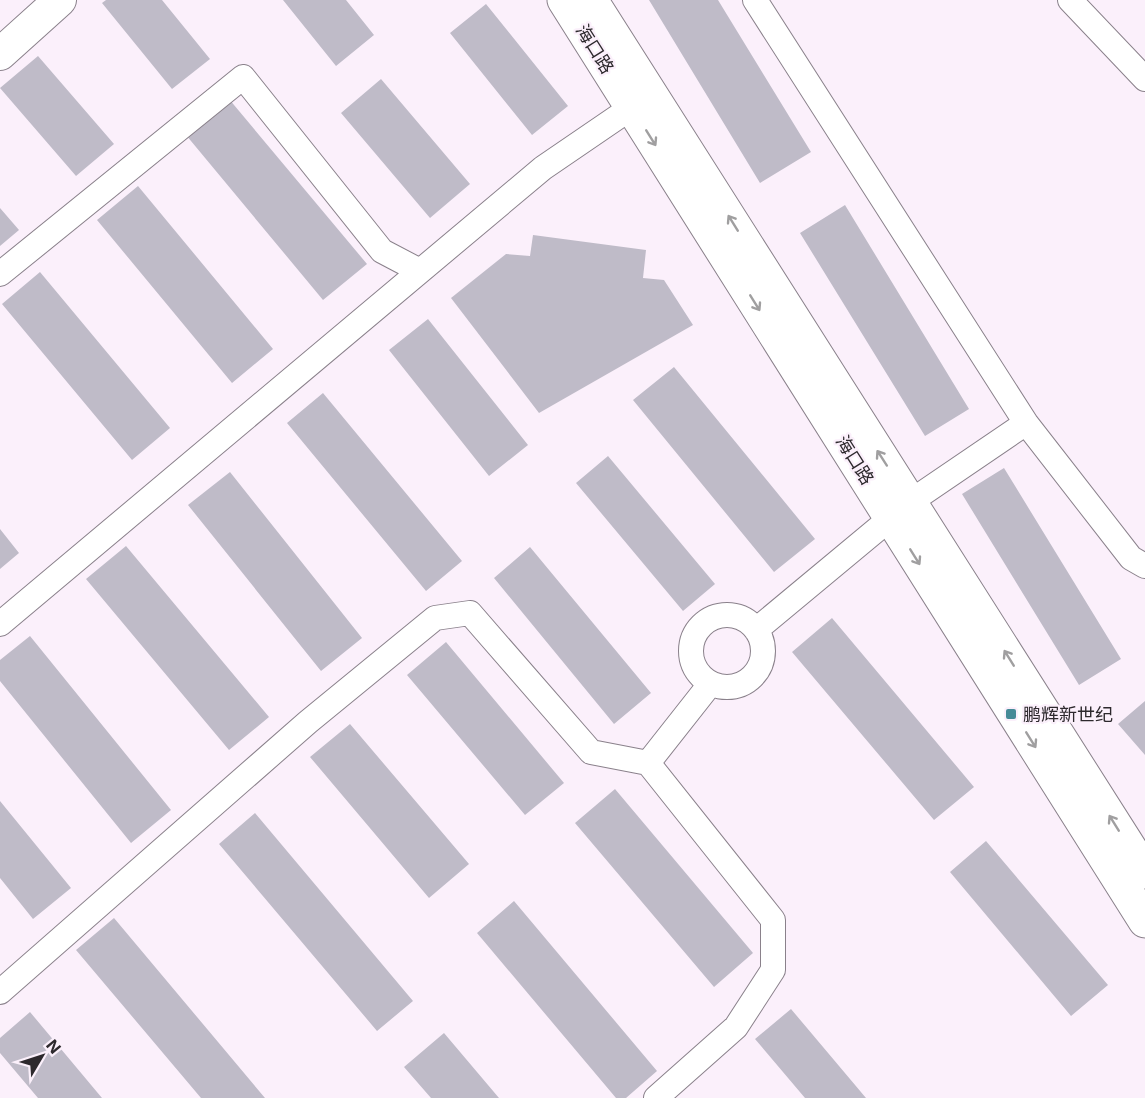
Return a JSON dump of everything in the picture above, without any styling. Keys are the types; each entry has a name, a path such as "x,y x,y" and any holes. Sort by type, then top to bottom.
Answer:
{"main road":[{"name":"海口路","path":"564,0 641,101 900,510 1145,921"},
{"name":"海口路","path":"591,0 641,101"},
{"name":"海口路","path":"900,510 1145,872"}],"street":[{"path":"0,54 60,0"},
{"path":"755,0 1026,423 1131,558 1145,566"},
{"path":"1070,0 1145,79"},
{"path":"0,274 243,77 382,251 420,271"},
{"path":"0,624 543,168 641,101"},
{"path":"756,630 900,510 1026,423"},
{"path":"0,993 308,722 435,618 470,613 591,752 648,763 773,920 773,970 736,1027 656,1098"},
{"path":"737,616 748,621 762,641 763,652 760,664 746,682 723,687 711,683 698,671 691,655 696,632 714,617 737,616"},
{"path":"648,763 711,683"}],"building":[{"path":"106,0 162,0 210,59 172,89 102,3"},
{"path":"283,0 346,0 374,35 336,66"},
{"path":"649,0 718,0 811,152 760,183"},
{"path":"486,4 568,106 532,135 450,33"},
{"path":"38,56 114,144 76,176 0,88"},
{"path":"381,79 470,184 430,218 341,113"},
{"path":"229,99 367,264 323,300 186,135"},
{"path":"138,186 273,349 232,383 97,220"},
{"path":"845,205 969,409 925,436 800,233"},
{"path":"0,208 19,230 0,246"},
{"path":"533,235 646,250 643,278 664,280 693,325 539,413 451,298 506,254 530,256"},
{"path":"40,272 170,428 132,460 2,304"},
{"path":"428,319 528,445 489,476 389,350"},
{"path":"674,367 815,539 774,572 633,400"},
{"path":"323,393 462,561 426,591 287,423"},
{"path":"608,456 715,584 683,611 576,483"},
{"path":"1004,468 1121,659 1079,685 962,494"},
{"path":"230,472 362,638 321,671 188,505"},
{"path":"0,529 19,553 0,569"},
{"path":"126,546 269,717 229,750 86,579"},
{"path":"530,547 651,693 614,724 494,578"},
{"path":"832,618 974,787 934,820 792,652"},
{"path":"30,636 171,810 131,843 0,681 0,660"},
{"path":"446,642 564,783 525,815 407,675"},
{"path":"1145,701 1145,755 1118,724"},
{"path":"350,724 469,864 429,898 310,757"},
{"path":"615,789 753,953 714,987 575,823"},
{"path":"0,801 71,888 33,919 0,878"},
{"path":"255,813 413,1001 377,1031 219,844"},
{"path":"986,841 1108,985 1071,1016 950,872"},
{"path":"514,901 657,1071 626,1098 616,1098 477,933"},
{"path":"114,918 265,1098 201,1098 76,950"},
{"path":"791,1009 866,1098 805,1098 755,1039"},
{"path":"30,1012 102,1098 38,1098 0,1053 0,1038"},
{"path":"444,1033 499,1098 431,1098 404,1067"}],"place":[{"name":"鹏辉新世纪","path":"1011,714"}]}
